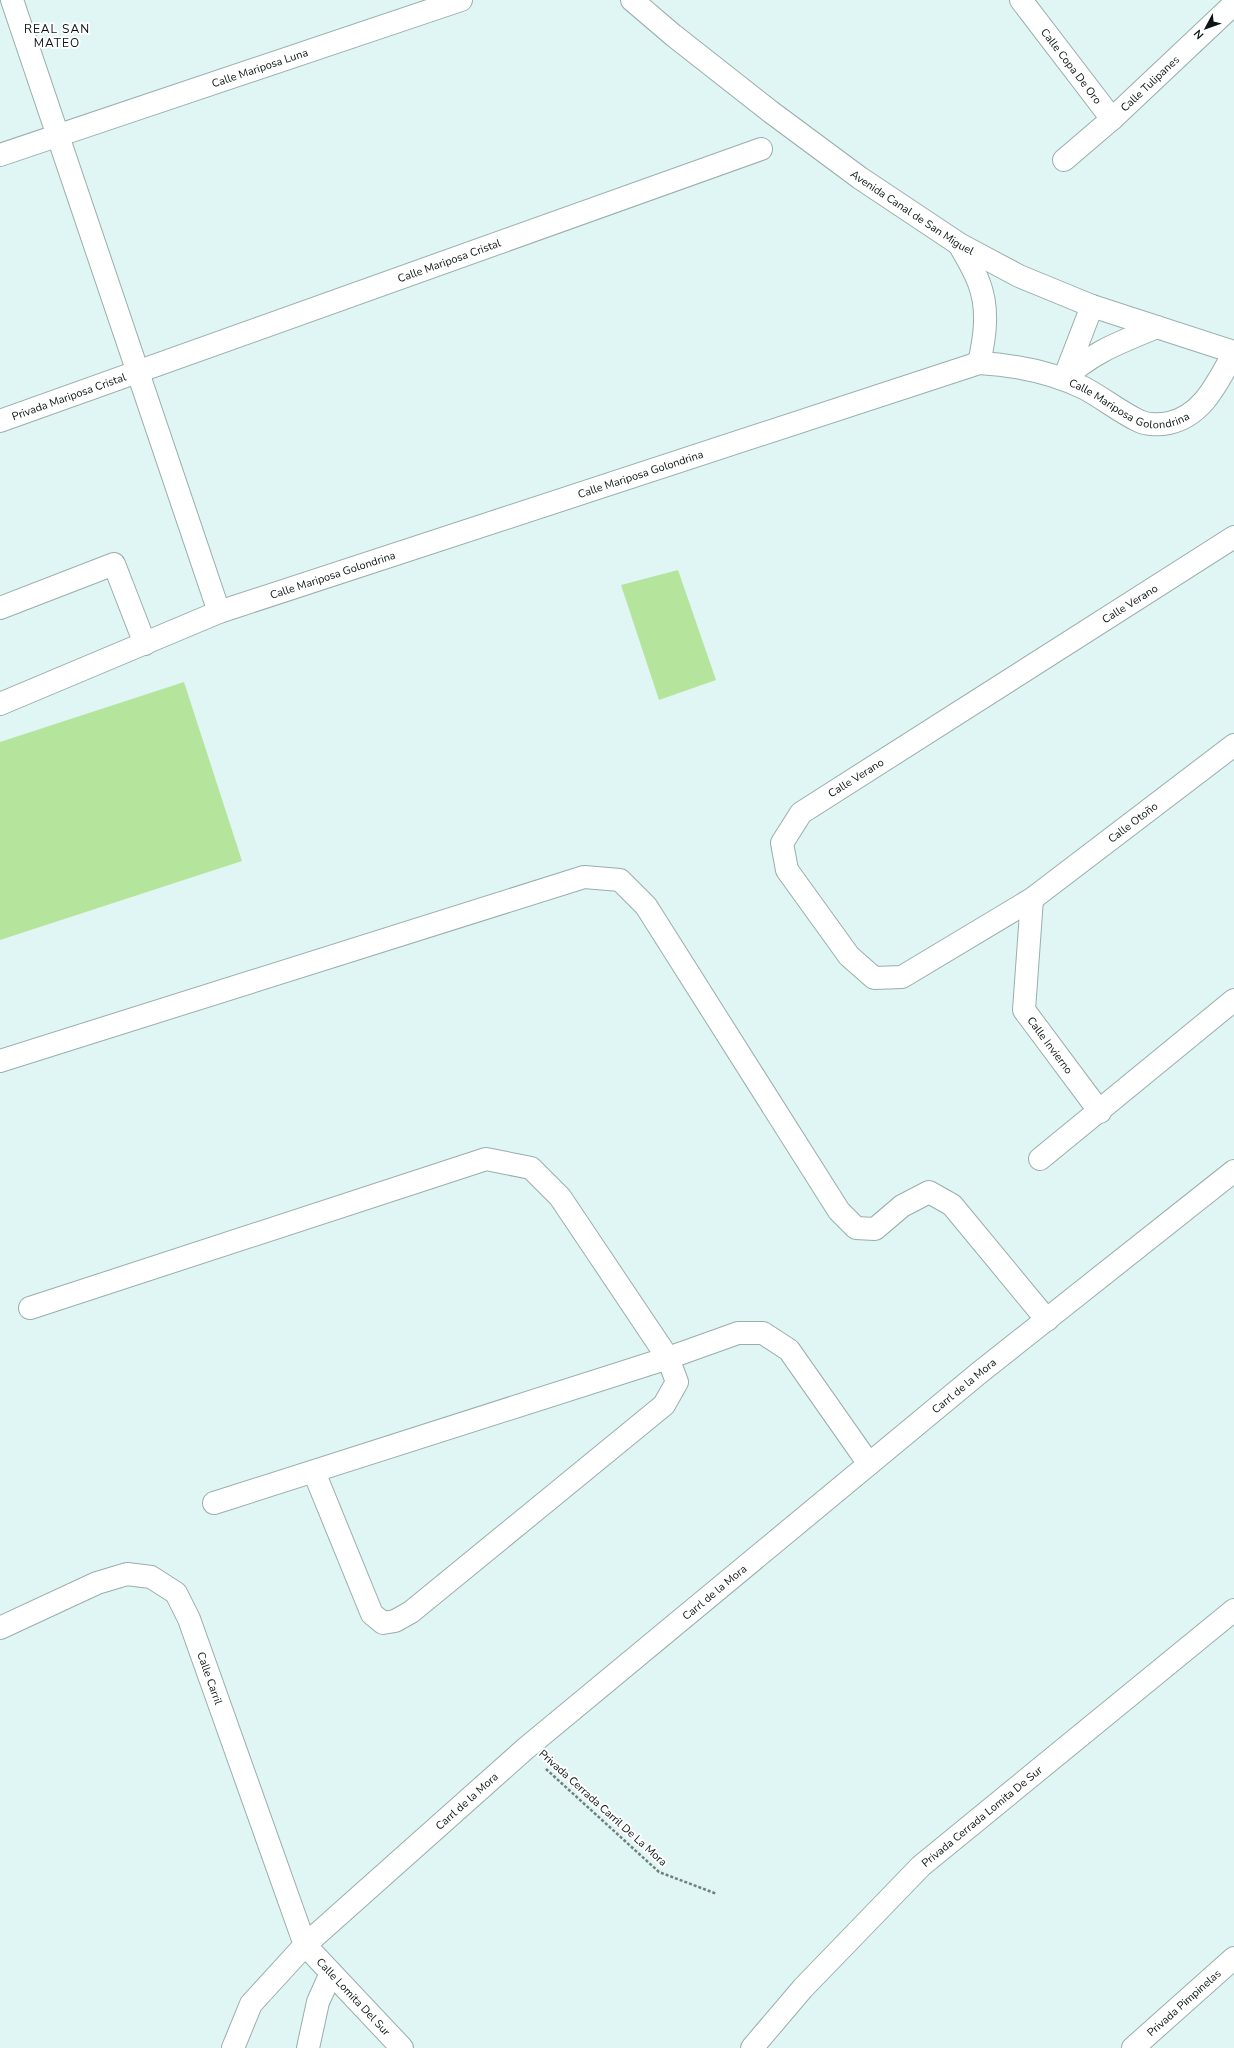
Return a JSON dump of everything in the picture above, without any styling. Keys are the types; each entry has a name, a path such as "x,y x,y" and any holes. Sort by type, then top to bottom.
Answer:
{"street":[{"path":"12,0 219,612"},
{"name":"Calle Mariposa Luna","path":"0,155 462,0"},
{"name":"Avenida Canal de San Miguel","path":"632,0 673,36 771,112 860,178 959,244 1019,276 1092,306 1234,352"},
{"name":"Calle Copa De Oro","path":"1004,0 1026,7 1112,119"},
{"name":"Calle Tulipanes","path":"1064,160 1112,119 1234,4"},
{"name":"Calle Mariposa Cristal","path":"138,372 761,149"},
{"path":"959,244 980,283 985,311 985,337 979,363"},
{"name":"Calle Mariposa Golondrina","path":"1064,379 1092,306"},
{"name":"Calle Mariposa Golondrina","path":"1064,379 1083,362 1095,354 1157,327"},
{"name":"Calle Mariposa Golondrina","path":"145,644 219,612 979,363 1023,367 1064,379 1085,388 1140,422 1162,424 1180,420 1202,406 1234,352"},
{"name":"Privada Mariposa Cristal","path":"0,422 138,372"},
{"name":"Calle Verano","path":"1032,898 902,977 874,978 849,956 787,870 782,843 801,813 1234,537"},
{"path":"0,608 114,564 145,644 0,704"},
{"name":"Calle Otoño","path":"1032,898 1234,745"},
{"path":"0,1061 584,877 620,880 646,906 839,1211 856,1228 875,1229 902,1206 929,1192 952,1205 1047,1320"},
{"name":"Calle Invierno","path":"1032,898 1024,1010 1100,1112"},
{"path":"1040,1159 1100,1112 1234,1000"},
{"path":"30,1308 486,1159 531,1168 560,1197 668,1358 677,1382 664,1405 411,1612 395,1621 383,1623 372,1614 314,1472"},
{"name":"Carrl de la Mora","path":"233,2048 251,2004 305,1945 525,1749 870,1464 1234,1171"},
{"path":"214,1503 668,1358 738,1333 763,1333 789,1350 870,1464"},
{"name":"Calle Carril","path":"0,1628 97,1583 127,1574 151,1577 176,1593 190,1619 305,1945"},
{"name":"Privada Cerrada Lomita De Sur","path":"752,2048 803,1988 921,1866 1234,1610"},
{"name":"Calle Lomita Del Sur","path":"305,1945 402,2048"},
{"name":"Privada Pimpinelas","path":"1133,2048 1234,1958"},
{"path":"308,2048 318,2002 331,1973"}],"path":[{"name":"Privada Cerrada Carril De La Mora","path":"525,1749 659,1872 717,1894"}],"green space":[{"path":"678,570 716,680 659,700 621,585"},
{"path":"184,682 242,861 0,940 0,742"}],"district":[{"name":"REAL SAN MATEO","path":"57,36"}]}
